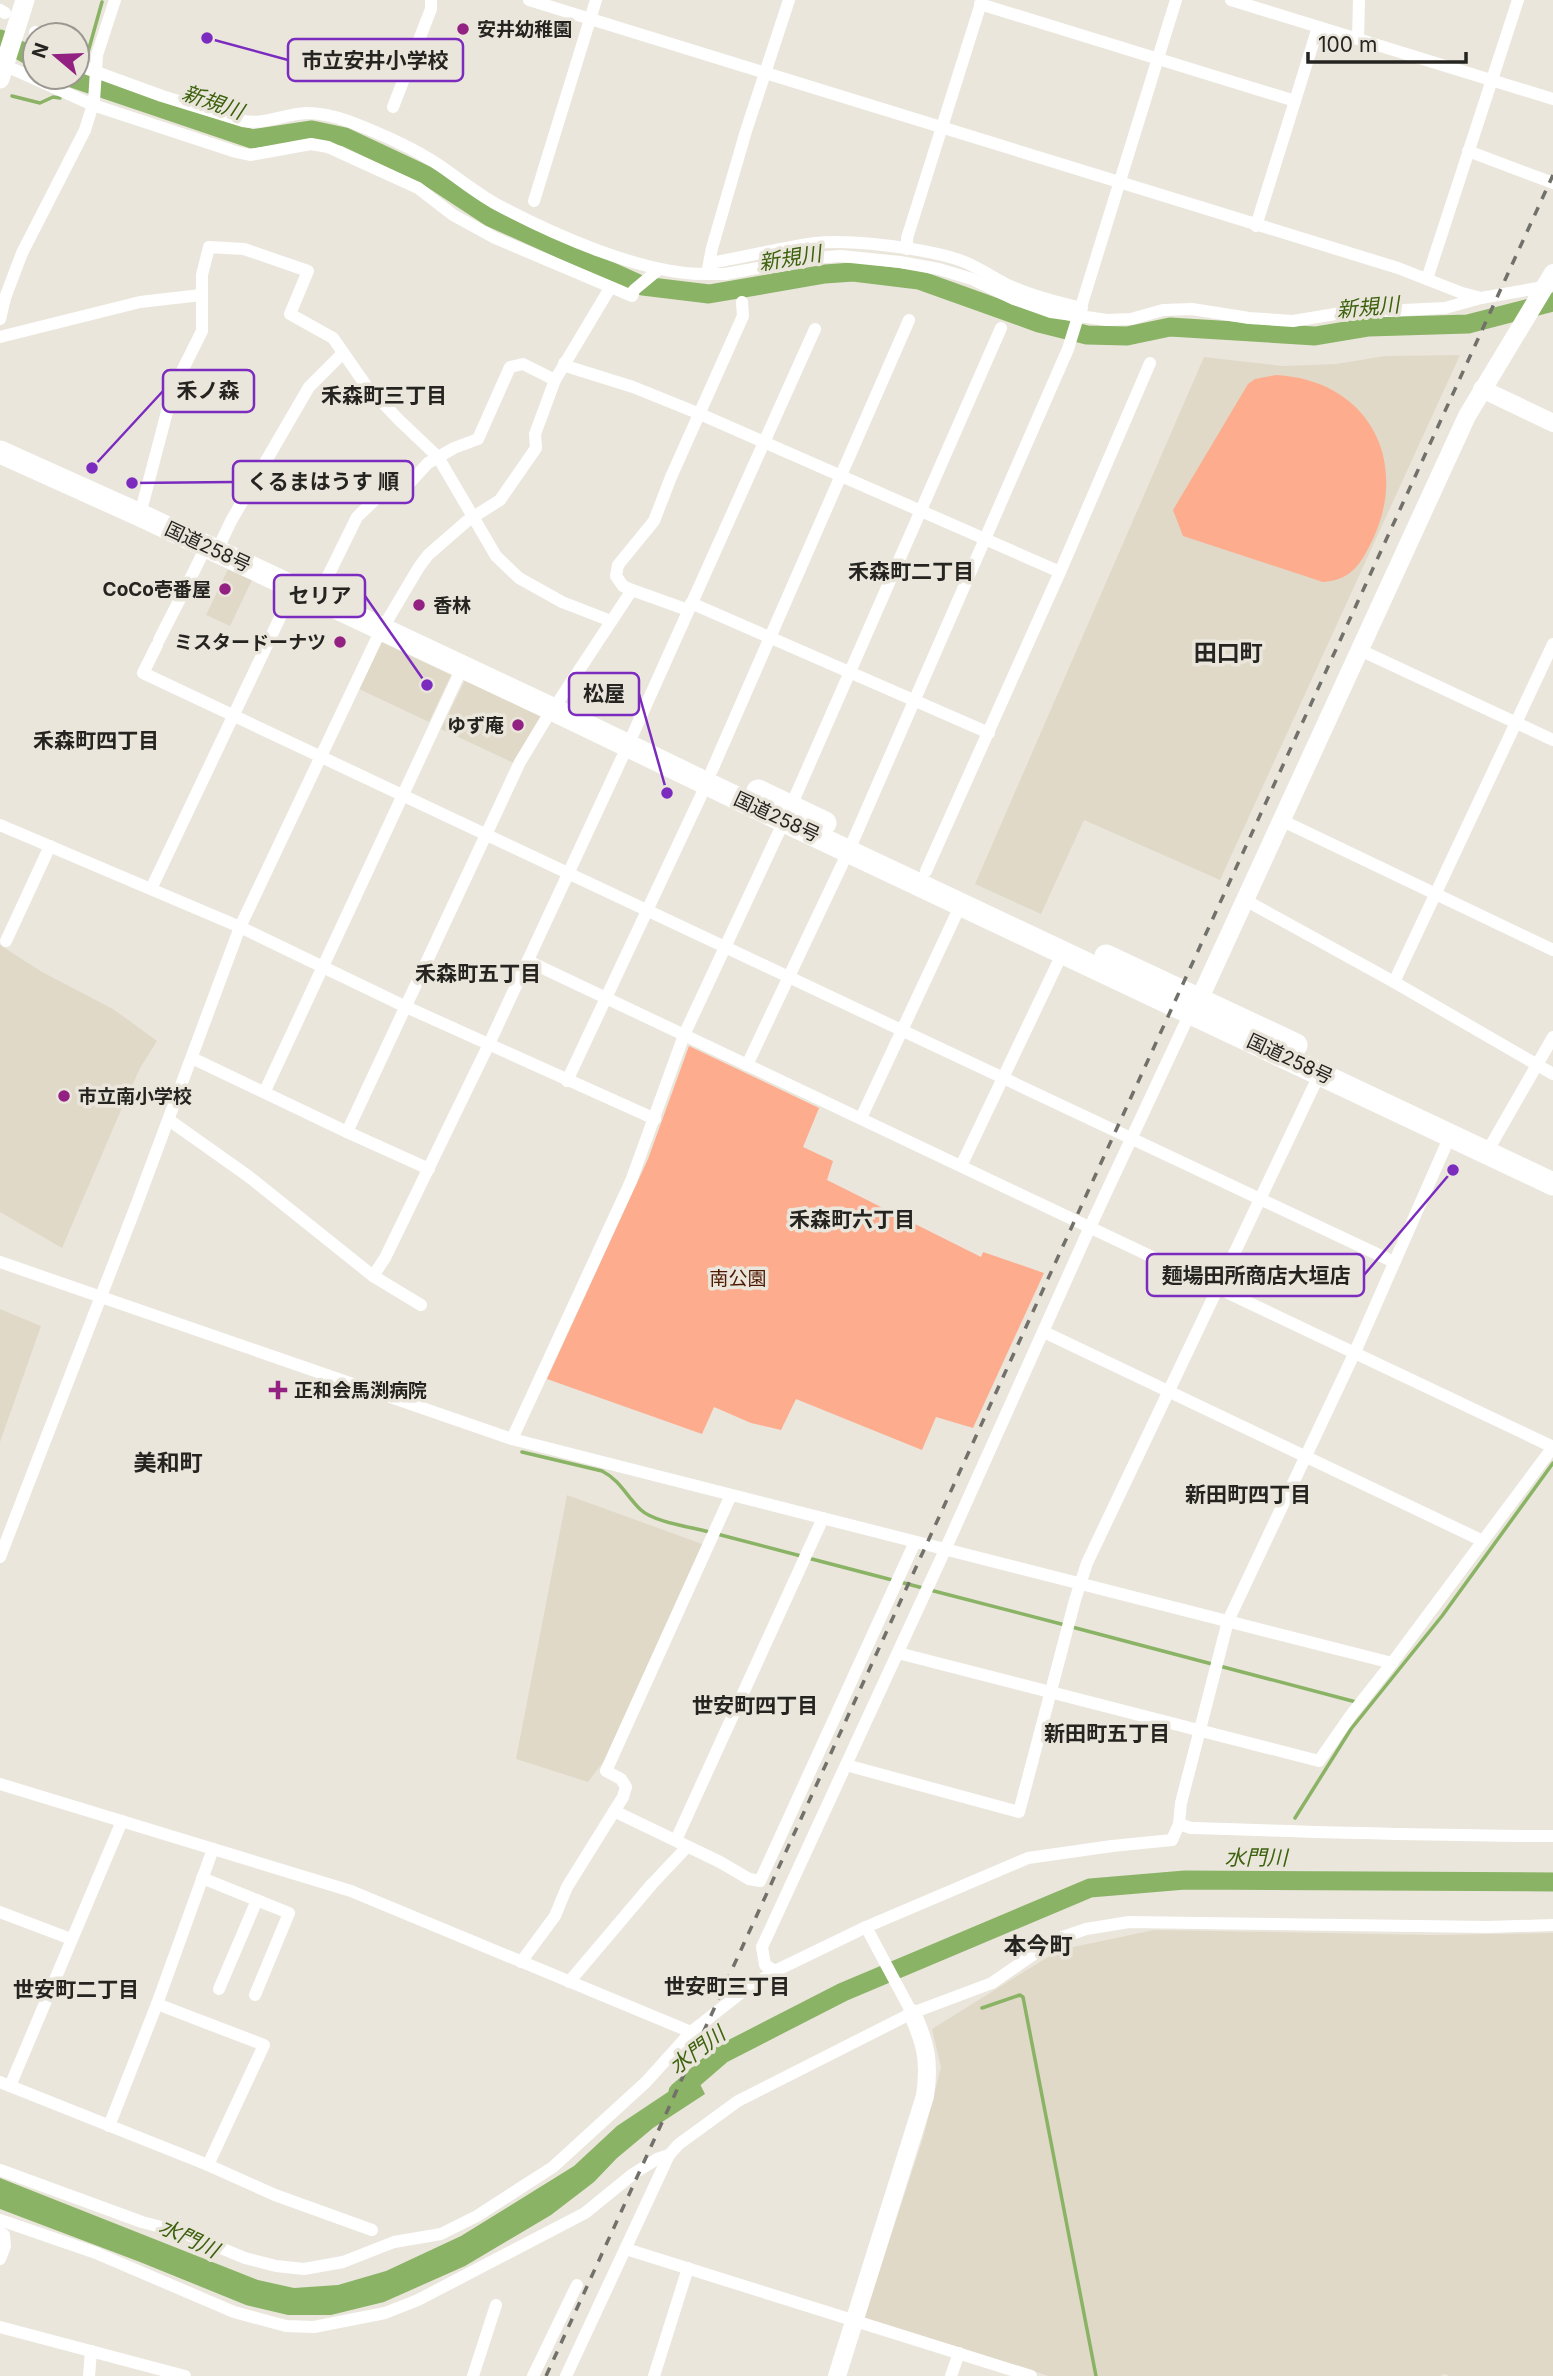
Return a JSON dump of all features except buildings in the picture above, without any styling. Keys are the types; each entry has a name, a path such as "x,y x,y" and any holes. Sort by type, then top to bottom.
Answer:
{"highway":[{"name":"国道258号","path":"0,437 143,503 294,588 385,623 631,739 851,844 961,904 1063,952 1195,1006 1490,1145 1553,1167"},
{"name":"国道258号","path":"0,452 323,586 462,668 556,704"},
{"name":"国道258号","path":"851,844 926,871 1068,939 1320,1073 1450,1136 1490,1145 1553,1184"}],"main road":[{"path":"4,68 25,0"}],"street":[{"path":"0,319 22,253 76,149 93,103 97,55 115,0"},
{"path":"393,107 431,0"},
{"path":"529,0 942,127 1481,298"},
{"path":"534,201 596,0"},
{"path":"708,268 789,0"},
{"path":"747,1065 851,844 1070,344 1176,0"},
{"path":"1231,0 1553,99"},
{"path":"1358,39 1359,0"},
{"path":"1427,279 1518,0"},
{"path":"907,249 907,237 981,2 1295,101"},
{"path":"1255,226 1318,27"},
{"path":"4,68 93,103 250,155 311,144 328,147 418,188 453,215 495,238 632,296 634,290 657,271"},
{"path":"91,72 253,123 304,113 326,114 347,120 436,163 505,208 592,247 657,271 687,274 816,243 841,242 950,257 972,264 1006,284 1050,300 1080,315"},
{"path":"1468,151 1553,183"},
{"path":"143,503 173,389 201,331 202,275 209,247 244,249 308,271 290,314 333,338 342,354 373,393 438,457 496,556 519,578 562,603 611,621"},
{"path":"708,268 725,274 811,258 841,256 900,262 939,269 972,279 1014,299 1051,312 1107,320 1131,319 1163,310 1192,309 1249,318 1293,321 1341,313 1445,308 1481,298 1548,286"},
{"path":"775,1971 765,1965 762,1947 1090,1227 1283,821 1467,416 1548,286"},
{"path":"0,1557 169,1120 240,927 321,755 385,623 419,566 474,516 500,500 536,448 535,434 555,380 610,288"},
{"path":"0,337 140,302 201,295"},
{"path":"742,302 743,316 654,521 618,565 616,576 623,586 632,590 690,607 771,638 989,733"},
{"path":"567,1081 709,776 843,476 909,320"},
{"path":"512,1439 601,1249 655,1119 670,1068 684,1035 788,814 1001,328"},
{"path":"373,1276 385,1258 528,961 815,329"},
{"path":"342,354 309,387 231,521 214,543 185,594 178,600 144,673 1394,1262"},
{"path":"564,363 700,414 1060,572"},
{"path":"926,871 1150,363"},
{"path":"323,586 357,517 381,494 404,489 428,463 478,439 510,367 523,364 555,380"},
{"path":"1482,389 1553,423"},
{"path":"151,889 294,588"},
{"path":"347,1132 520,762 632,590"},
{"path":"1394,982 1553,644"},
{"path":"1360,650 1553,740"},
{"path":"265,1091 462,668"},
{"path":"1283,821 1553,950"},
{"path":"0,840 3,826 240,927 404,1006 655,1119"},
{"path":"6,941 50,846"},
{"path":"1245,900 1553,1074"},
{"path":"860,1118 961,904"},
{"path":"961,1166 1063,952"},
{"path":"528,961 1553,1447 1319,1761 898,1653"},
{"path":"1490,1145 1553,1037"},
{"path":"192,1058 429,1168"},
{"path":"846,1765 1019,1812 1080,1583 1320,1073"},
{"path":"169,1120 248,1176 373,1276 421,1305"},
{"path":"0,2170 142,2222 184,2233 245,2258 276,2266 304,2269 343,2262 394,2242 440,2234 477,2216 553,2167 646,2082 691,2032 742,1992 775,1971 1028,1858 1172,1840 1179,1824 1181,1803 1228,1621 1356,1352 1450,1136"},
{"path":"0,1262 512,1439 1392,1663"},
{"path":"1044,1332 1483,1541"},
{"path":"521,1962 555,1916 567,1887 623,1797 626,1787 621,1779 606,1771 731,1495"},
{"path":"569,1982 652,1884 682,1844 823,1518"},
{"path":"614,1811 749,1879 760,1881 915,1542"},
{"path":"0,1784 351,1891 691,2032"},
{"path":"122,1821 5,2084 208,2165 275,2195 372,2230"},
{"path":"1179,1824 1191,1828 1553,1836"},
{"path":"109,2126 213,1849"},
{"path":"202,1878 289,1913 255,1995"},
{"path":"219,1989 257,1900"},
{"path":"0,1912 71,1939"},
{"path":"566,2376 669,2155 679,2144 738,2101 910,2008 992,1983 1054,1940 1086,1929 1129,1922 1487,1927 1553,1925"},
{"path":"837,2376 925,2096 928,2071 925,2042 868,1930"},
{"path":"157,2004 264,2045 208,2165"},
{"path":"0,2220 96,2253 234,2312 286,2326 314,2327 385,2313 418,2300 585,2213 634,2174 657,2159 669,2155"},
{"path":"0,2232 4,2235 5,2246 0,2259"},
{"path":"626,2249 1031,2376"},
{"path":"654,2376 688,2268"},
{"path":"533,2376 577,2285"},
{"path":"473,2376 496,2305"},
{"path":"0,2327 185,2376"},
{"path":"89,2376 92,2351"},
{"path":"951,2376 959,2353"}],"shaded area":[{"path":"1460,355 1220,880 1084,820 1041,914 975,884 1204,357 1283,366 1336,364 1385,356"},
{"path":"228,569 252,580 230,626 206,615"},
{"path":"381,642 451,675 429,722 359,689"},
{"path":"465,680 542,716 514,763 441,729"},
{"name":"市立南小学校","path":"0,945 42,972 113,1009 157,1041 140,1068 62,1248 0,1212"},
{"path":"0,1309 41,1326 0,1442"},
{"path":"567,1495 705,1545 610,1753 588,1782 516,1759"},
{"path":"1154,1930 1434,1935 1553,1933 1553,2376 1049,2376 864,2318 923,2138 941,2067 932,2029 1059,1950"},
{"name":"水門川","path":"695,2074 705,2094 653,2128 617,2158 594,2182 551,2215 465,2266 384,2302 331,2315 288,2315 246,2305 0,2209 0,2178 258,2280 294,2288 338,2285 386,2271 461,2236 574,2166 617,2126"}],"green space":[{"path":"1276,375 1309,380 1336,392 1358,410 1374,432 1384,457 1386,485 1382,515 1370,545 1352,571 1332,581 1323,582 1183,536 1173,510 1248,384 1255,379"},
{"name":"南公園","path":"689,1046 819,1108 803,1147 833,1161 827,1180 981,1257 983,1252 1044,1273 973,1428 936,1417 922,1450 796,1399 781,1430 751,1423 714,1407 702,1434 547,1379 648,1159"}],"waterway":[{"path":"91,41 102,2"},
{"name":"新規川","path":"0,39 21,51"},
{"name":"新規川","path":"91,84 252,139 312,130 345,137 426,175 490,217 643,286 709,294 825,274 853,272 919,280 1039,323 1087,335 1127,336 1170,327 1315,336 1369,327 1468,324 1553,302"},
{"path":"12,96 40,103 53,97 60,98"},
{"path":"522,1452 602,1471 614,1479 647,1514 663,1521 709,1532"},
{"path":"1295,1818 1351,1729 1442,1616 1553,1463"},
{"path":"717,1534 801,1556"},
{"path":"808,1558 923,1588"},
{"path":"930,1590 1065,1625"},
{"path":"1072,1627 1356,1702"},
{"name":"水門川","path":"678,2092 722,2054 843,1992 1090,1888 1185,1880 1553,1882"},
{"path":"982,2008 1020,1995 1023,1997 1096,2376"}],"railway":[{"path":"546,2376 1553,175"}],"place":[{"name":"安井幼稚園","path":"463,29"},
{"name":"市立安井小学校","path":"207,38"},
{"name":"禾ノ森","path":"92,468"},
{"name":"くるまはうす 順","path":"132,483"},
{"name":"CoCo壱番屋","path":"225,589"},
{"name":"香林","path":"419,605"},
{"name":"ミスタードーナツ","path":"340,642"},
{"name":"セリア","path":"427,685"},
{"name":"ゆず庵","path":"518,725"},
{"name":"松屋","path":"667,793"},
{"name":"市立南小学校","path":"64,1096"},
{"name":"麺場田所商店大垣店","path":"1453,1170"},
{"name":"正和会馬渕病院","path":"278,1390"}],"district":[{"name":"禾森町三丁目","path":"384,395"},
{"name":"禾森町二丁目","path":"911,571"},
{"name":"田口町","path":"1228,653"},
{"name":"禾森町四丁目","path":"96,740"},
{"name":"禾森町五丁目","path":"478,973"},
{"name":"禾森町六丁目","path":"852,1219"},
{"name":"美和町","path":"168,1463"},
{"name":"新田町四丁目","path":"1248,1494"},
{"name":"世安町四丁目","path":"755,1705"},
{"name":"新田町五丁目","path":"1107,1733"},
{"name":"本今町","path":"1038,1946"},
{"name":"世安町三丁目","path":"727,1986"},
{"name":"世安町二丁目","path":"76,1989"}]}
